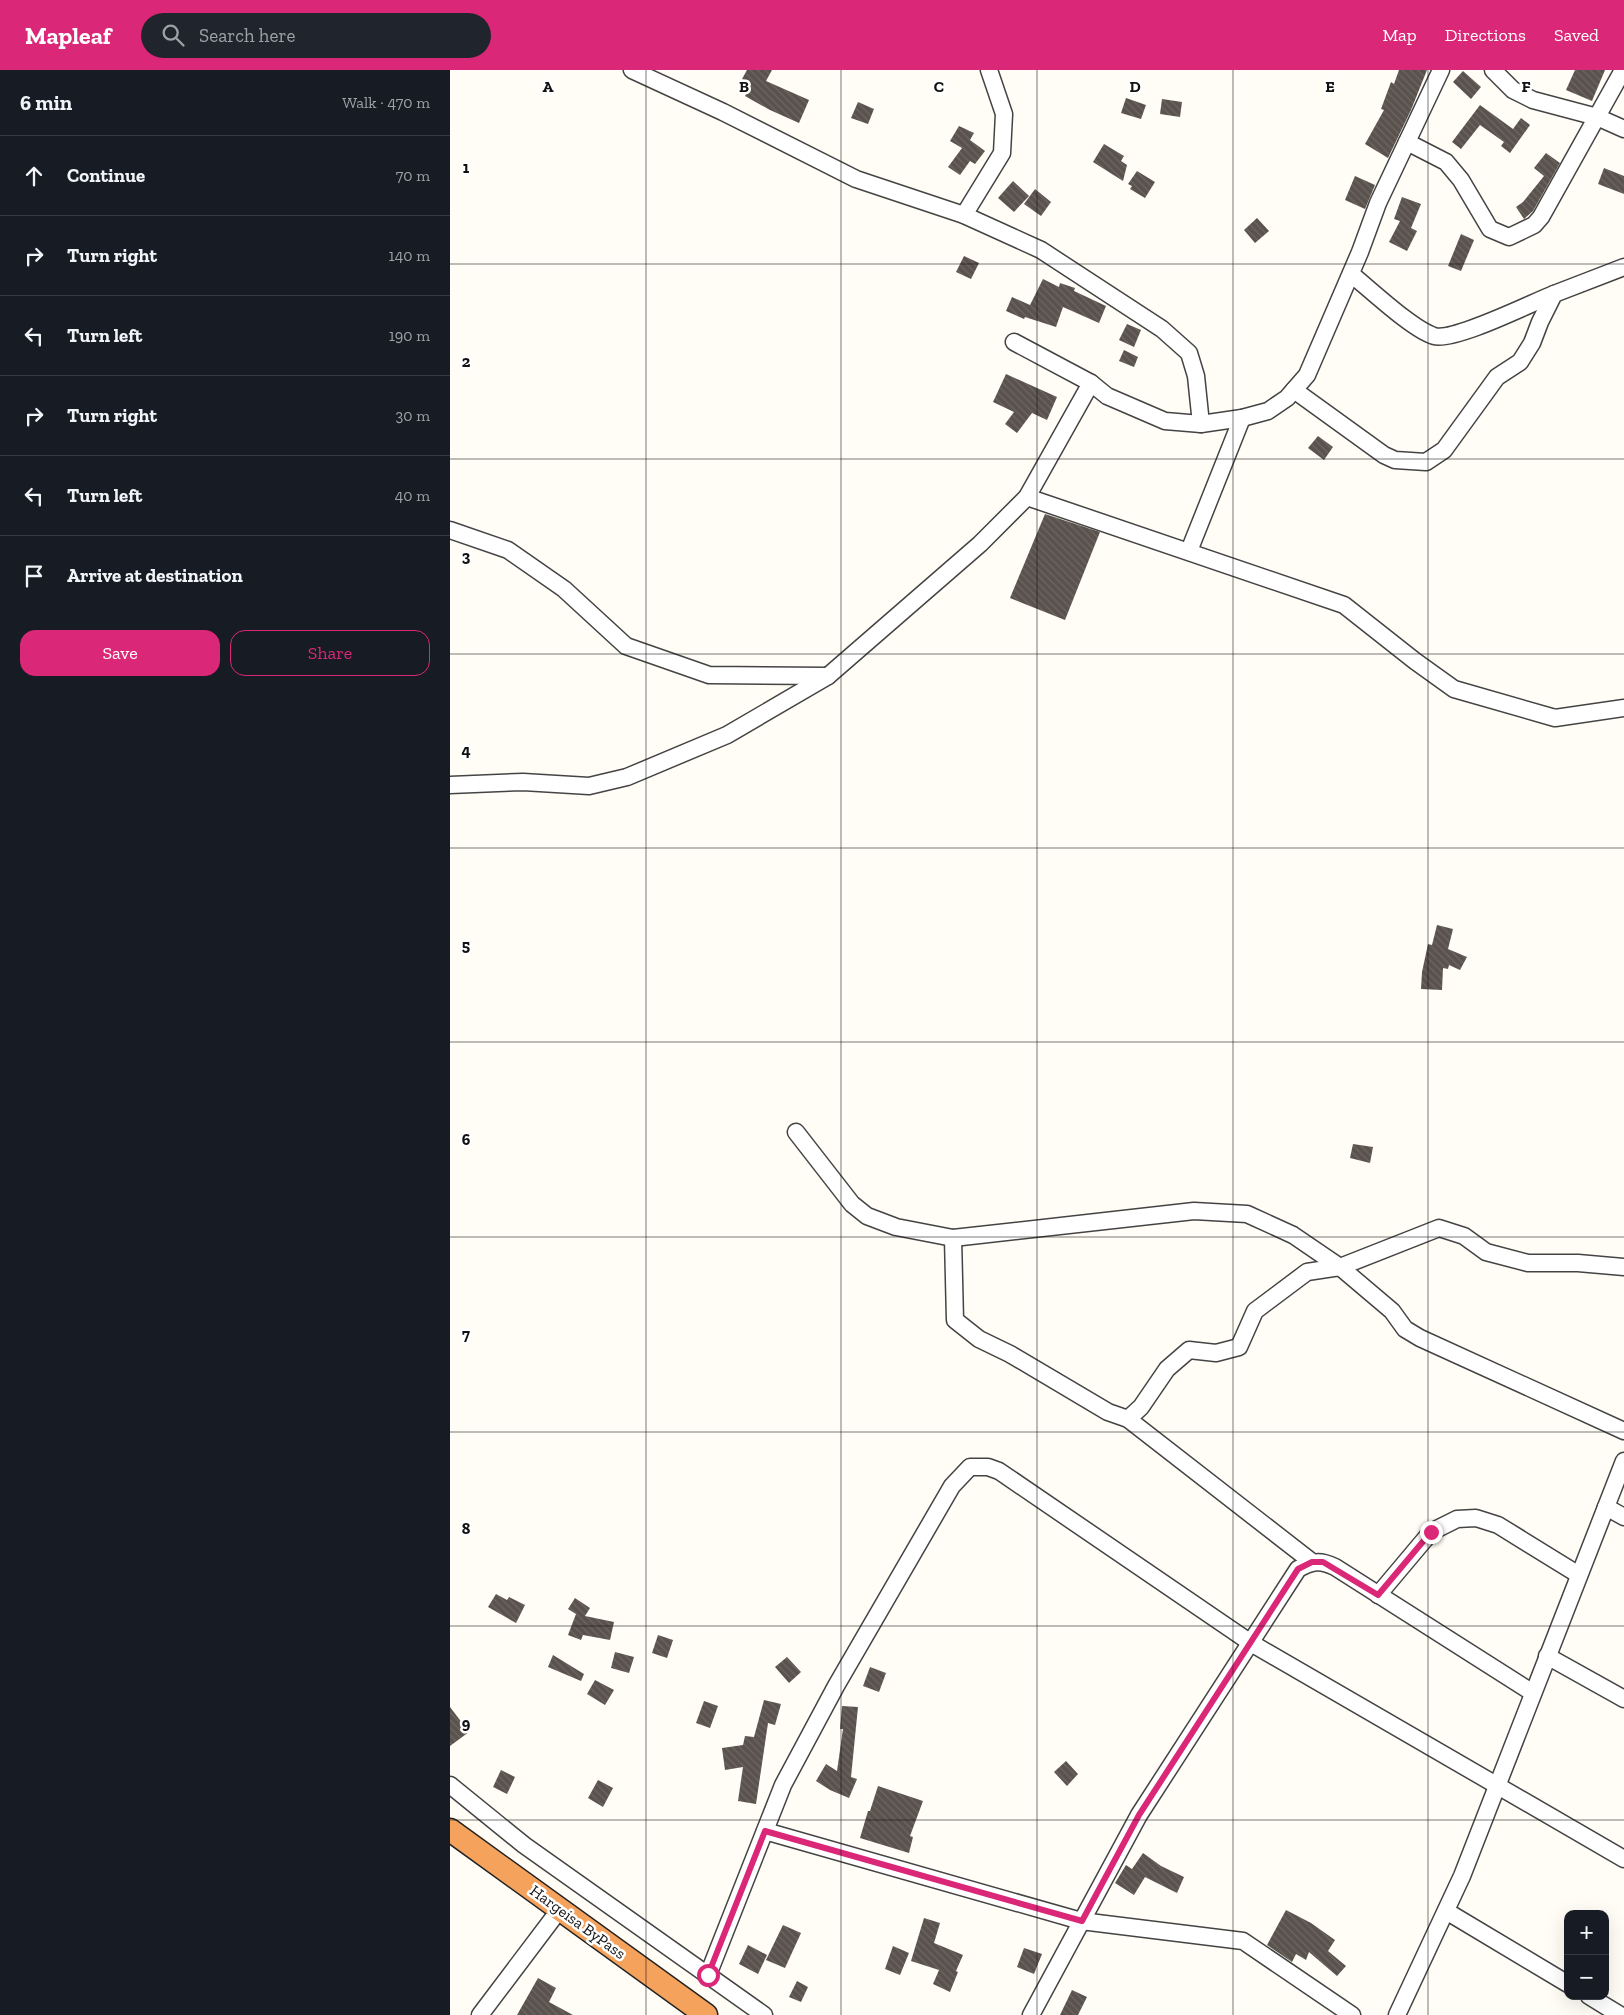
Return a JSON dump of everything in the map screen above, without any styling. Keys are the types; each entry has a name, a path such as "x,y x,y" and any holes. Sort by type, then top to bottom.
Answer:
{"highway":[{"name":"Hargeisa ByPass","path":"450,1830 697,2013"}],"street":[{"path":"632,70 723,112 856,179 964,215 1041,250 1162,329 1189,353 1196,376 1201,424"},
{"path":"964,215 1002,153 1004,114 989,70"},
{"path":"1014,342 1091,383 1107,396 1164,421 1201,424 1242,418 1268,411 1287,398 1307,375 1378,203 1440,70"},
{"path":"1493,70 1513,90 1532,100 1597,118 1624,129"},
{"path":"1407,142 1446,162 1462,180 1490,229 1509,237 1534,225 1541,217 1623,70"},
{"path":"1350,274 1421,330 1436,337 1454,335 1624,267"},
{"path":"1294,390 1384,455 1395,460 1426,462 1444,450 1497,378 1520,362 1532,343 1554,294"},
{"path":"450,785 523,782 589,786 627,777 727,735 828,676 980,544 1027,497 1091,383"},
{"path":"1189,551 1242,418"},
{"path":"1027,497 1344,605 1454,689 1555,718 1624,708"},
{"path":"450,530 508,550 564,589 626,646 709,675 828,676"},
{"path":"796,1132 852,1204 867,1216 896,1227 953,1238 1194,1211 1247,1214 1293,1235 1340,1267 1392,1311 1405,1329 1420,1338 1624,1431"},
{"path":"1128,1419 1141,1407 1166,1369 1189,1350 1216,1353 1239,1347 1256,1311 1307,1272 1340,1267 1439,1228 1464,1236 1486,1252 1528,1263 1578,1262 1624,1267"},
{"path":"953,1238 955,1320 979,1339 1108,1412 1128,1419 1312,1562"},
{"path":"1398,2015 1446,1911 1497,1786 1624,1461"},
{"path":"708,1975 783,1785 836,1686 952,1486 970,1467 988,1467 999,1471 1250,1643 1624,1859"},
{"path":"1606,1507 1624,1517"},
{"path":"1378,1595 1431,1532 1457,1519 1476,1518 1498,1525 1579,1575"},
{"path":"1031,2015 1139,1815 1298,1569 1312,1562 1323,1562 1335,1567 1533,1693"},
{"path":"1548,1656 1624,1699"},
{"path":"450,1785 524,1844 764,2015"},
{"path":"765,1831 1082,1921 1243,1941 1352,2015"},
{"path":"480,2015 560,1910"},
{"path":"1446,1911 1564,1982"},
{"path":"1596,2000 1620,2015"}],"building":[{"path":"747,70 772,70 766,81 809,100 799,123 745,96 751,84 742,79"},
{"path":"1399,70 1427,70 1411,110 1388,158 1365,144 1384,110 1381,109 1391,82 1394,84"},
{"path":"1575,70 1605,70 1592,101 1566,90"},
{"path":"1463,71 1481,87 1471,99 1453,82"},
{"path":"1126,98 1146,105 1141,119 1121,113"},
{"path":"1162,99 1182,102 1180,117 1160,114"},
{"path":"858,102 874,109 868,124 851,118"},
{"path":"1480,105 1513,129 1521,118 1530,125 1510,153 1501,146 1504,142 1480,125 1461,149 1452,142"},
{"path":"959,126 974,133 970,140 985,151 975,164 970,161 960,175 948,167 962,148 950,141"},
{"path":"1104,144 1124,156 1121,161 1127,165 1123,181 1093,162"},
{"path":"1546,153 1560,163 1533,211 1524,219 1516,207 1523,202 1544,176 1534,168"},
{"path":"1604,168 1624,176 1624,194 1598,184"},
{"path":"1137,171 1155,182 1145,198 1130,189 1132,186 1128,184"},
{"path":"1355,176 1375,185 1365,209 1345,200"},
{"path":"1013,181 1029,196 1014,212 998,198"},
{"path":"1035,189 1051,202 1041,216 1024,204"},
{"path":"1402,197 1421,204 1411,228 1417,231 1407,251 1389,242 1400,221 1394,219"},
{"path":"1257,218 1269,231 1255,243 1244,230"},
{"path":"1461,234 1474,240 1461,271 1448,266"},
{"path":"964,256 979,263 971,279 956,272"},
{"path":"1043,279 1059,287 1060,283 1075,288 1074,291 1106,306 1099,323 1063,307 1056,327 1025,317 1024,319 1006,311 1012,297 1030,305"},
{"path":"1127,324 1141,330 1134,347 1119,340"},
{"path":"1124,350 1138,357 1134,367 1119,361"},
{"path":"1006,374 1057,397 1047,420 1032,413 1017,433 1005,424 1014,412 993,402"},
{"path":"1318,436 1333,447 1324,460 1308,448"},
{"path":"1045,514 1100,532 1065,620 1010,598"},
{"path":"1437,925 1453,929 1448,949 1467,957 1460,970 1449,965 1448,969 1443,968 1442,990 1421,989 1422,972 1428,944 1432,945"},
{"path":"1353,1144 1373,1147 1370,1163 1350,1158"},
{"path":"496,1594 507,1600 509,1597 525,1605 516,1623 488,1607"},
{"path":"575,1598 590,1608 585,1616 614,1622 610,1640 583,1635 581,1640 568,1635 576,1614 568,1609"},
{"path":"658,1635 673,1640 667,1658 652,1653"},
{"path":"615,1652 634,1657 629,1673 611,1668"},
{"path":"553,1655 584,1674 581,1681 548,1667"},
{"path":"787,1657 801,1672 789,1683 775,1667"},
{"path":"870,1667 886,1673 879,1692 863,1686"},
{"path":"595,1680 614,1690 605,1705 587,1694"},
{"path":"764,1700 781,1704 775,1725 768,1723 756,1804 738,1801 743,1767 725,1770 722,1748 743,1745 745,1736 754,1737"},
{"path":"704,1701 718,1706 710,1728 696,1723"},
{"path":"842,1706 858,1707 851,1777 857,1779 849,1798 830,1790 816,1781 826,1764 837,1771 843,1729 840,1729"},
{"path":"450,1707 469,1732 450,1746"},
{"path":"1066,1761 1078,1774 1067,1786 1054,1772"},
{"path":"501,1770 515,1777 507,1794 493,1787"},
{"path":"598,1780 613,1788 603,1807 588,1798"},
{"path":"878,1786 923,1801 910,1836 913,1837 909,1853 860,1838"},
{"path":"1143,1853 1161,1866 1184,1877 1177,1893 1145,1877 1134,1895 1115,1883 1126,1865 1132,1869"},
{"path":"1286,1910 1311,1923 1335,1940 1328,1951 1346,1966 1337,1976 1309,1952 1306,1960 1296,1954 1292,1962 1267,1945"},
{"path":"924,1918 940,1923 934,1943 963,1955 950,1992 933,1984 939,1970 911,1961"},
{"path":"783,1925 801,1933 785,1968 766,1960"},
{"path":"748,1945 767,1955 758,1974 739,1964"},
{"path":"893,1946 909,1953 900,1975 885,1969"},
{"path":"1024,1948 1042,1954 1034,1974 1017,1967"},
{"path":"538,1978 556,1988 549,2002 573,2015 517,2015"},
{"path":"797,1981 808,1987 801,2002 789,1997"},
{"path":"1072,1990 1087,1997 1078,2015 1060,2015"}],"route":[{"path":"708,1975 765,1831 1082,1921 1139,1815 1298,1569 1312,1562 1323,1562 1335,1567 1378,1595 1431,1532"}]}
